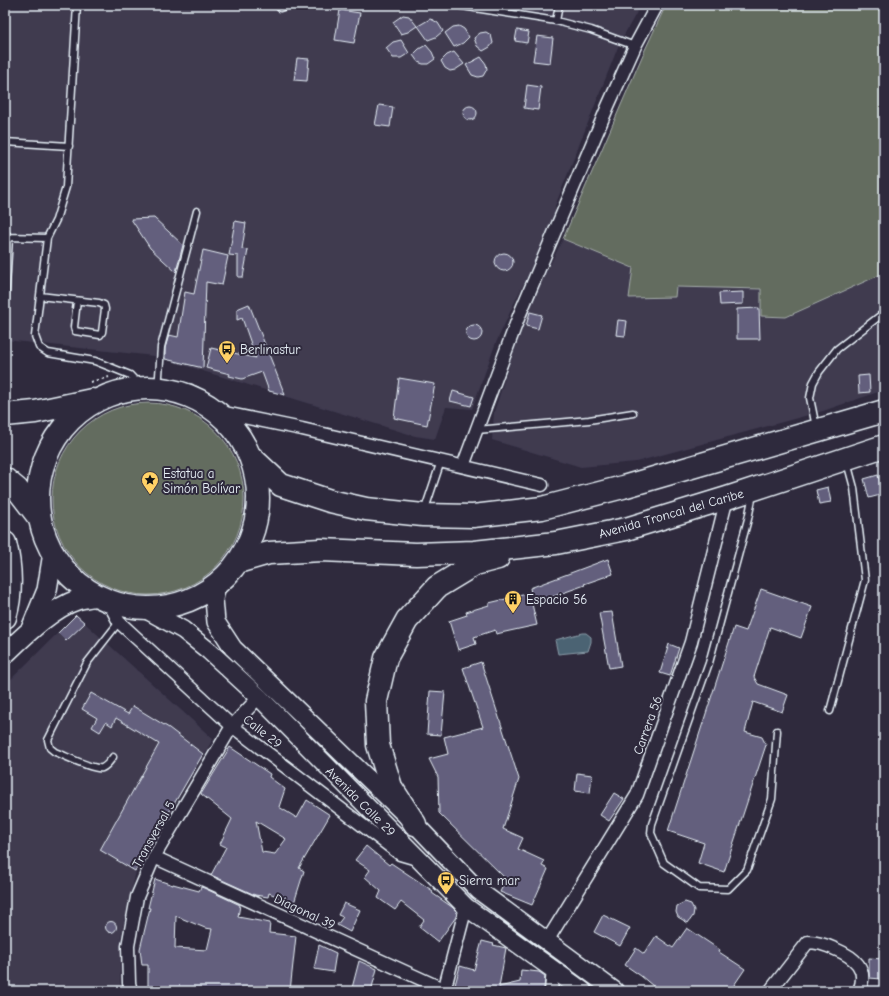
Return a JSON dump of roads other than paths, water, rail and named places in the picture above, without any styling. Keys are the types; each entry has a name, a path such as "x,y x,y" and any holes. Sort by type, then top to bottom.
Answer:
{"highway":[{"path":"5,415 35,412 102,398 125,391 173,391 195,399 215,411 236,432 250,456 256,478 258,500 256,522 249,543 238,562 217,584 194,598 169,606 142,608 125,606 103,598 72,578 53,553 40,519 17,489 5,479"},
{"path":"40,519 38,482 50,448 72,418 102,398"},
{"path":"250,456 281,485 337,503 366,509 423,515 473,516 542,508 623,488 884,410"},
{"name":"Avenida Troncal del Caribe","path":"238,562 277,552 321,550 423,554 474,552 556,543 626,529 884,446"},
{"path":"5,543 10,559 9,604 5,617"},
{"path":"415,824 391,787 378,745 376,701 386,658 407,620 437,588 475,564 556,543"}],"main road":[{"path":"31,630 47,590 53,553"},
{"name":"Avenida Calle 29","path":"217,584 214,599 216,622 233,648 415,824 479,891 615,991"},
{"path":"5,654 31,630 59,609 76,601 103,598"},
{"name":"Avenida Calle 29","path":"142,608 183,630 259,696 466,907 583,991"}],"street":[{"path":"463,466 520,316 605,113 657,5"},
{"path":"215,411 302,429 542,485"},
{"name":"Carrera 56","path":"547,941 637,795 691,642 726,498"},
{"name":"Calle 29","path":"103,598 119,622 232,726 400,854 420,860"},
{"name":"Transversal 5","path":"130,991 128,946 137,897 154,857 232,726 259,696"},
{"name":"Diagonal 39","path":"154,857 444,991"},
{"path":"444,991 466,907"},
{"path":"770,991 808,942 816,942 847,954 856,961 862,970 863,981 859,991"},
{"path":"551,991 553,969"}],"lane":[{"path":"77,5 66,188 56,220 47,238 35,336 39,347 48,353 95,361 130,375 151,390 197,211"},
{"path":"280,8 289,5"},
{"path":"456,5 556,21 591,30 636,46"},
{"path":"556,21 559,5"},
{"path":"5,142 69,146"},
{"path":"5,304 6,235 47,238"},
{"path":"40,296 99,303 104,305 105,309 102,332 100,335 75,331 74,327 77,301"},
{"path":"816,430 810,398 813,383 837,349 881,315"},
{"path":"476,430 589,420 633,413"},
{"path":"830,710 865,580 854,488 846,459"},
{"path":"423,515 441,461"},
{"path":"755,488 709,663 652,824 651,833 664,864 699,888 728,889 747,870 772,799 777,731"},
{"path":"113,757 106,766 101,768 93,767 54,752 50,748 48,740 87,663 119,622"}],"water":[{"path":"586,633 591,637 588,651 558,654 555,640"}],"place":[{"name":"Berlinastur","path":"227,364"},
{"name":"Estatua a Simón Bolívar","path":"150,495"},
{"name":"Espacio 56","path":"513,614"},
{"name":"Sierra mar","path":"446,895"}]}
